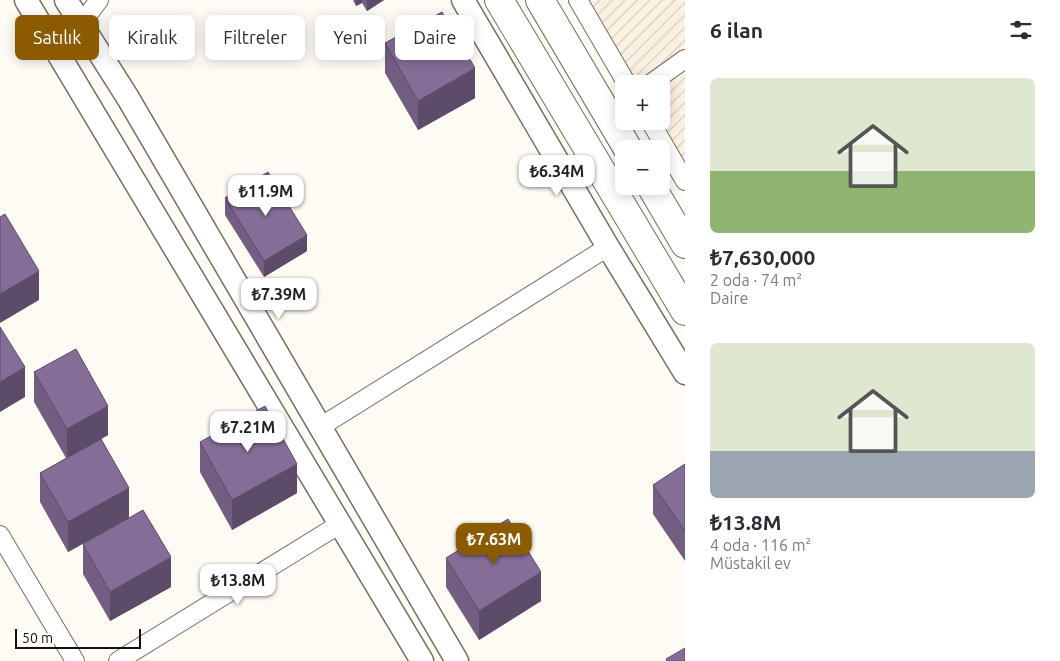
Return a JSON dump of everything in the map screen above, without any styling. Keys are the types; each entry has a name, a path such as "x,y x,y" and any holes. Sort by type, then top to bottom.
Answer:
{"highway":[{"path":"499,0 685,311"},
{"path":"540,0 623,140"},
{"path":"656,195 685,244"}],"street":[{"path":"26,0 422,661"},
{"path":"66,0 76,15"},
{"path":"88,15 99,0"},
{"path":"463,0 608,247 685,373"},
{"path":"578,0 622,75"},
{"path":"99,51 457,661"},
{"path":"663,75 685,59"},
{"path":"655,130 685,181"},
{"path":"320,427 608,247"},
{"path":"118,661 340,524"},
{"path":"0,535 75,661"}],"shaded area":[{"path":"571,0 685,0 685,190 670,165 670,140 655,140 649,130 670,130 670,75 618,75"}],"building":[{"path":"395,38 395,60 470,60 475,68 418,101 385,43"},
{"path":"268,172 307,235 264,261 225,198"},
{"path":"5,214 39,271 0,294 0,217"},
{"path":"0,327 25,367 0,382"},
{"path":"76,349 108,406 67,429 34,372"},
{"path":"265,406 297,464 232,500 200,442"},
{"path":"101,439 129,488 68,522 40,473"},
{"path":"685,464 685,531 653,485"},
{"path":"143,510 171,557 110,592 83,544"},
{"path":"508,519 541,572 479,611 446,558"},
{"path":"685,648 685,661 667,661 666,659"}]}
